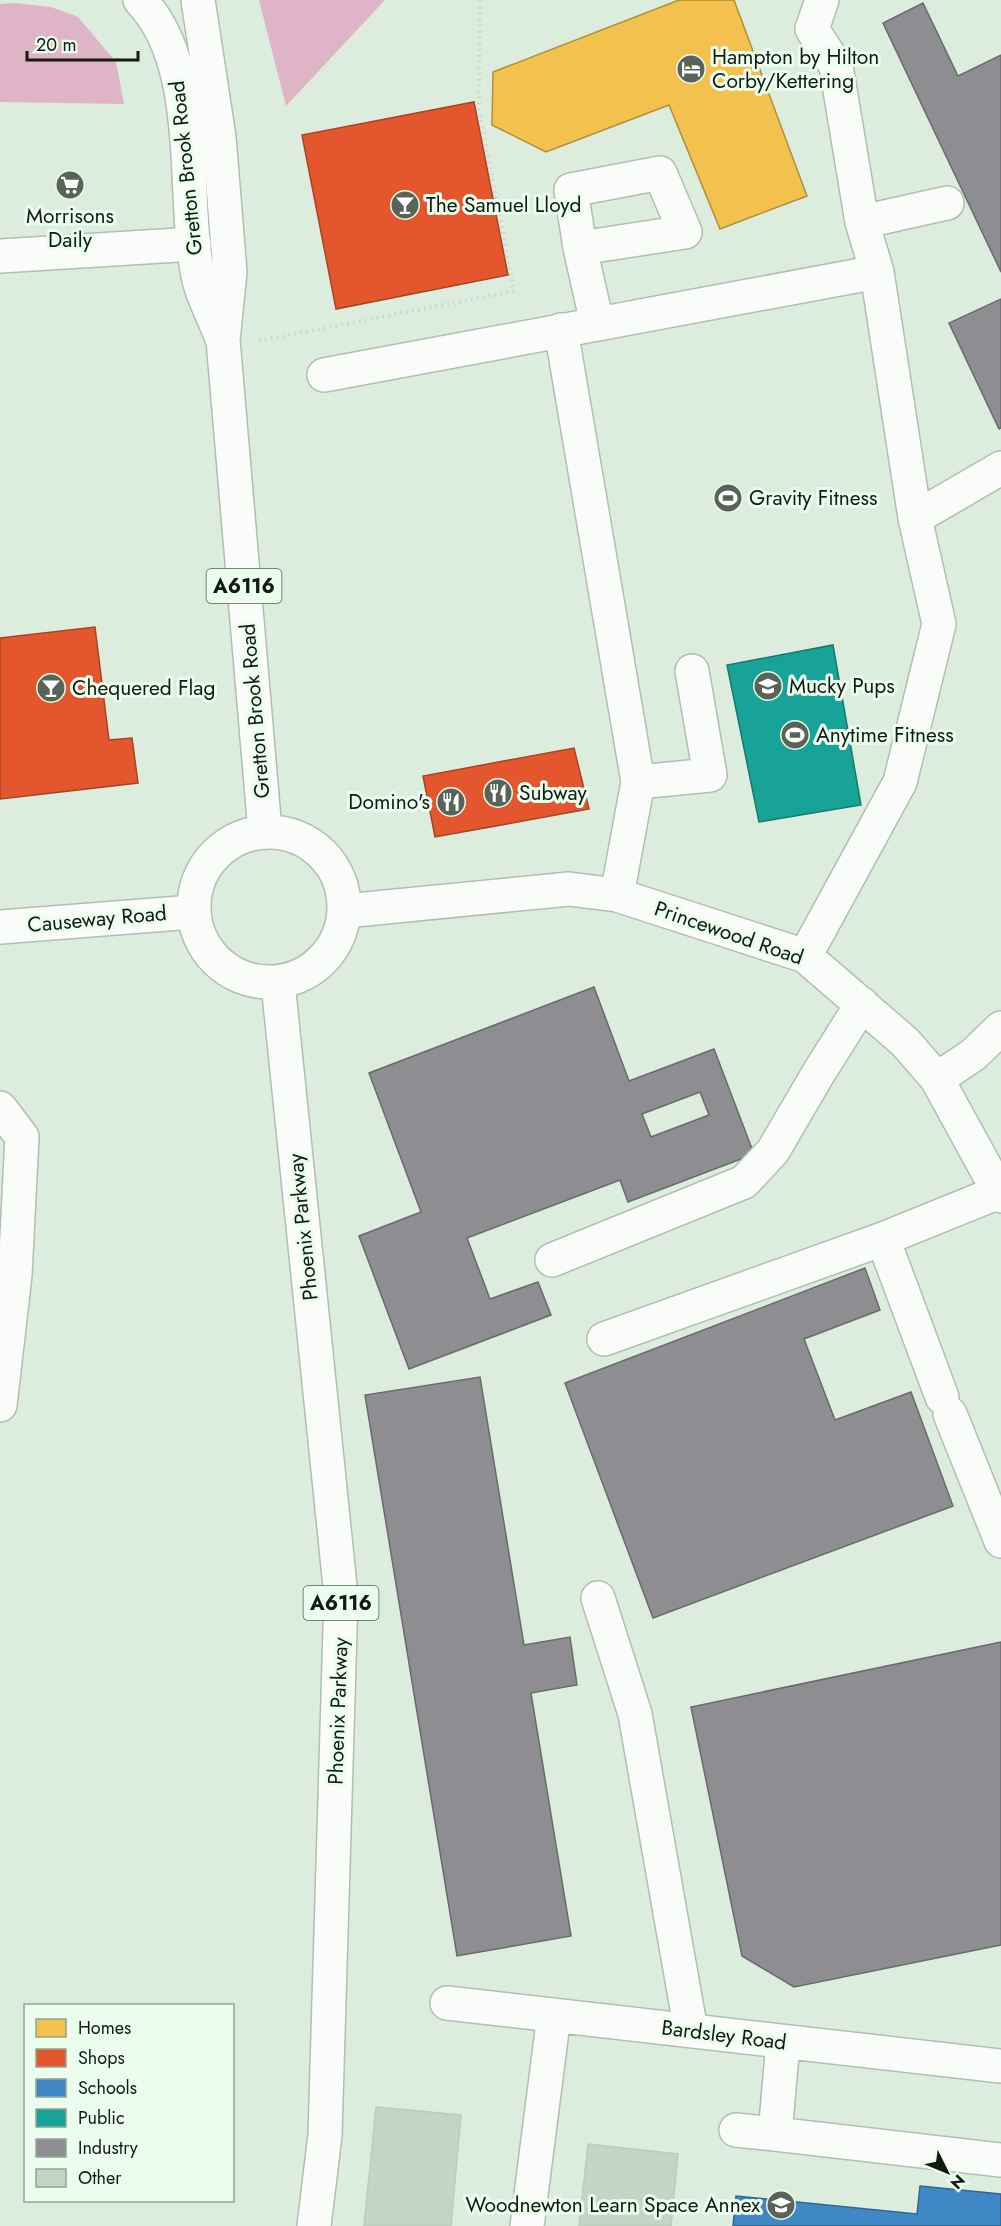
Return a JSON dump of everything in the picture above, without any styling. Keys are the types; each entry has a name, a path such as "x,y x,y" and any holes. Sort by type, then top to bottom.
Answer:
{"street":[{"name":"Gretton Brook Road","path":"140,0 154,14 166,40 176,72 185,120 198,278 223,344"},
{"name":"Gretton Brook Road","path":"198,0 219,137 230,272 223,344 265,831"},
{"path":"805,956 900,782 939,624 915,518 877,272 862,222 836,66 812,30 822,0"},
{"path":"862,222 947,203"},
{"path":"0,256 194,244"},
{"path":"580,248 597,323"},
{"path":"324,375 877,272"},
{"path":"561,330 638,782 617,895"},
{"path":"915,518 1001,468"},
{"path":"638,782 710,775 692,671"},
{"path":"265,831 290,834 313,845 331,863 342,886 345,911 341,932 331,951 317,966 298,977 278,983 253,982 230,973 211,957 199,936 193,912 196,888 205,866 221,848 241,837 265,831"},
{"name":"Princewood Road","path":"345,911 569,889 617,895 805,956 905,1042 937,1079 1000,1194"},
{"name":"Causeway Road","path":"0,927 193,912"},
{"name":"Phoenix Parkway","path":"278,983 341,1596 325,2135 314,2226"},
{"path":"552,1260 744,1182 774,1151 862,1004"},
{"path":"937,1079 973,1055 1001,1028"},
{"path":"0,1108 22,1137 15,1275 0,1405"},
{"path":"604,1339 883,1239 1000,1194"},
{"path":"883,1239 946,1406 1001,1541"},
{"path":"598,1598 635,1714 691,2031"},
{"name":"Bardsley Road","path":"447,2002 783,2043 1001,2066"},
{"path":"527,2226 554,2015"},
{"path":"775,2134 783,2043"},
{"path":"736,2130 1001,2160"}],"path":[{"path":"223,344 514,291 479,109 480,0"}],"shaded area":[{"path":"259,0 385,0 286,106"},
{"path":"14,3 51,7 78,17 116,62 124,104 0,102 0,4"}],"building: Homes":[{"path":"679,0 734,0 807,196 720,229 669,105 546,152 492,125 493,72"}],"building: Shops":[{"name":"The Samuel Lloyd","path":"474,102 508,275 336,309 302,135"},
{"name":"Chequered Flag","path":"95,627 109,740 132,738 138,783 0,799 0,638"},
{"path":"574,748 589,809 435,837 423,776"}],"building: Schools":[{"name":"Woodnewton Learn Space Annex","path":"920,2186 1001,2194 1001,2226 733,2226 736,2196 917,2214"}],"building: Public":[{"name":"Anytime Fitness","path":"833,645 861,805 759,822 727,665"}],"building: Industry":[{"path":"923,3 958,76 1001,55 1001,272 883,23"},
{"path":"1001,299 1001,428 999,429 949,323"},
{"path":"594,987 629,1081 714,1049 754,1154 628,1202 620,1180 467,1238 490,1299 538,1282 551,1315 409,1369 359,1236 421,1212 369,1073","holes":["700,1092 709,1115 651,1137 642,1114"]},
{"path":"865,1268 880,1310 804,1339 835,1420 911,1392 953,1506 653,1618 565,1383"},
{"path":"480,1377 524,1645 570,1637 577,1685 531,1693 571,1936 457,1956 365,1395"},
{"path":"1001,1642 1001,1945 794,1987 742,1956 691,1707"}],"building: Other":[{"path":"376,2107 461,2115 451,2226 364,2226"},
{"path":"588,2144 678,2154 671,2226 579,2226"}],"place":[{"name":"Hampton by Hilton Corby/Kettering","path":"691,69"},
{"name":"Morrisons Daily","path":"70,185"},
{"name":"The Samuel Lloyd","path":"405,205"},
{"name":"Gravity Fitness","path":"728,498"},
{"name":"Mucky Pups","path":"768,686"},
{"name":"Chequered Flag","path":"51,688"},
{"name":"Anytime Fitness","path":"795,735"},
{"name":"Subway","path":"498,793"},
{"name":"Domino's","path":"451,802"},
{"name":"Woodnewton Learn Space Annex","path":"781,2205"}]}
